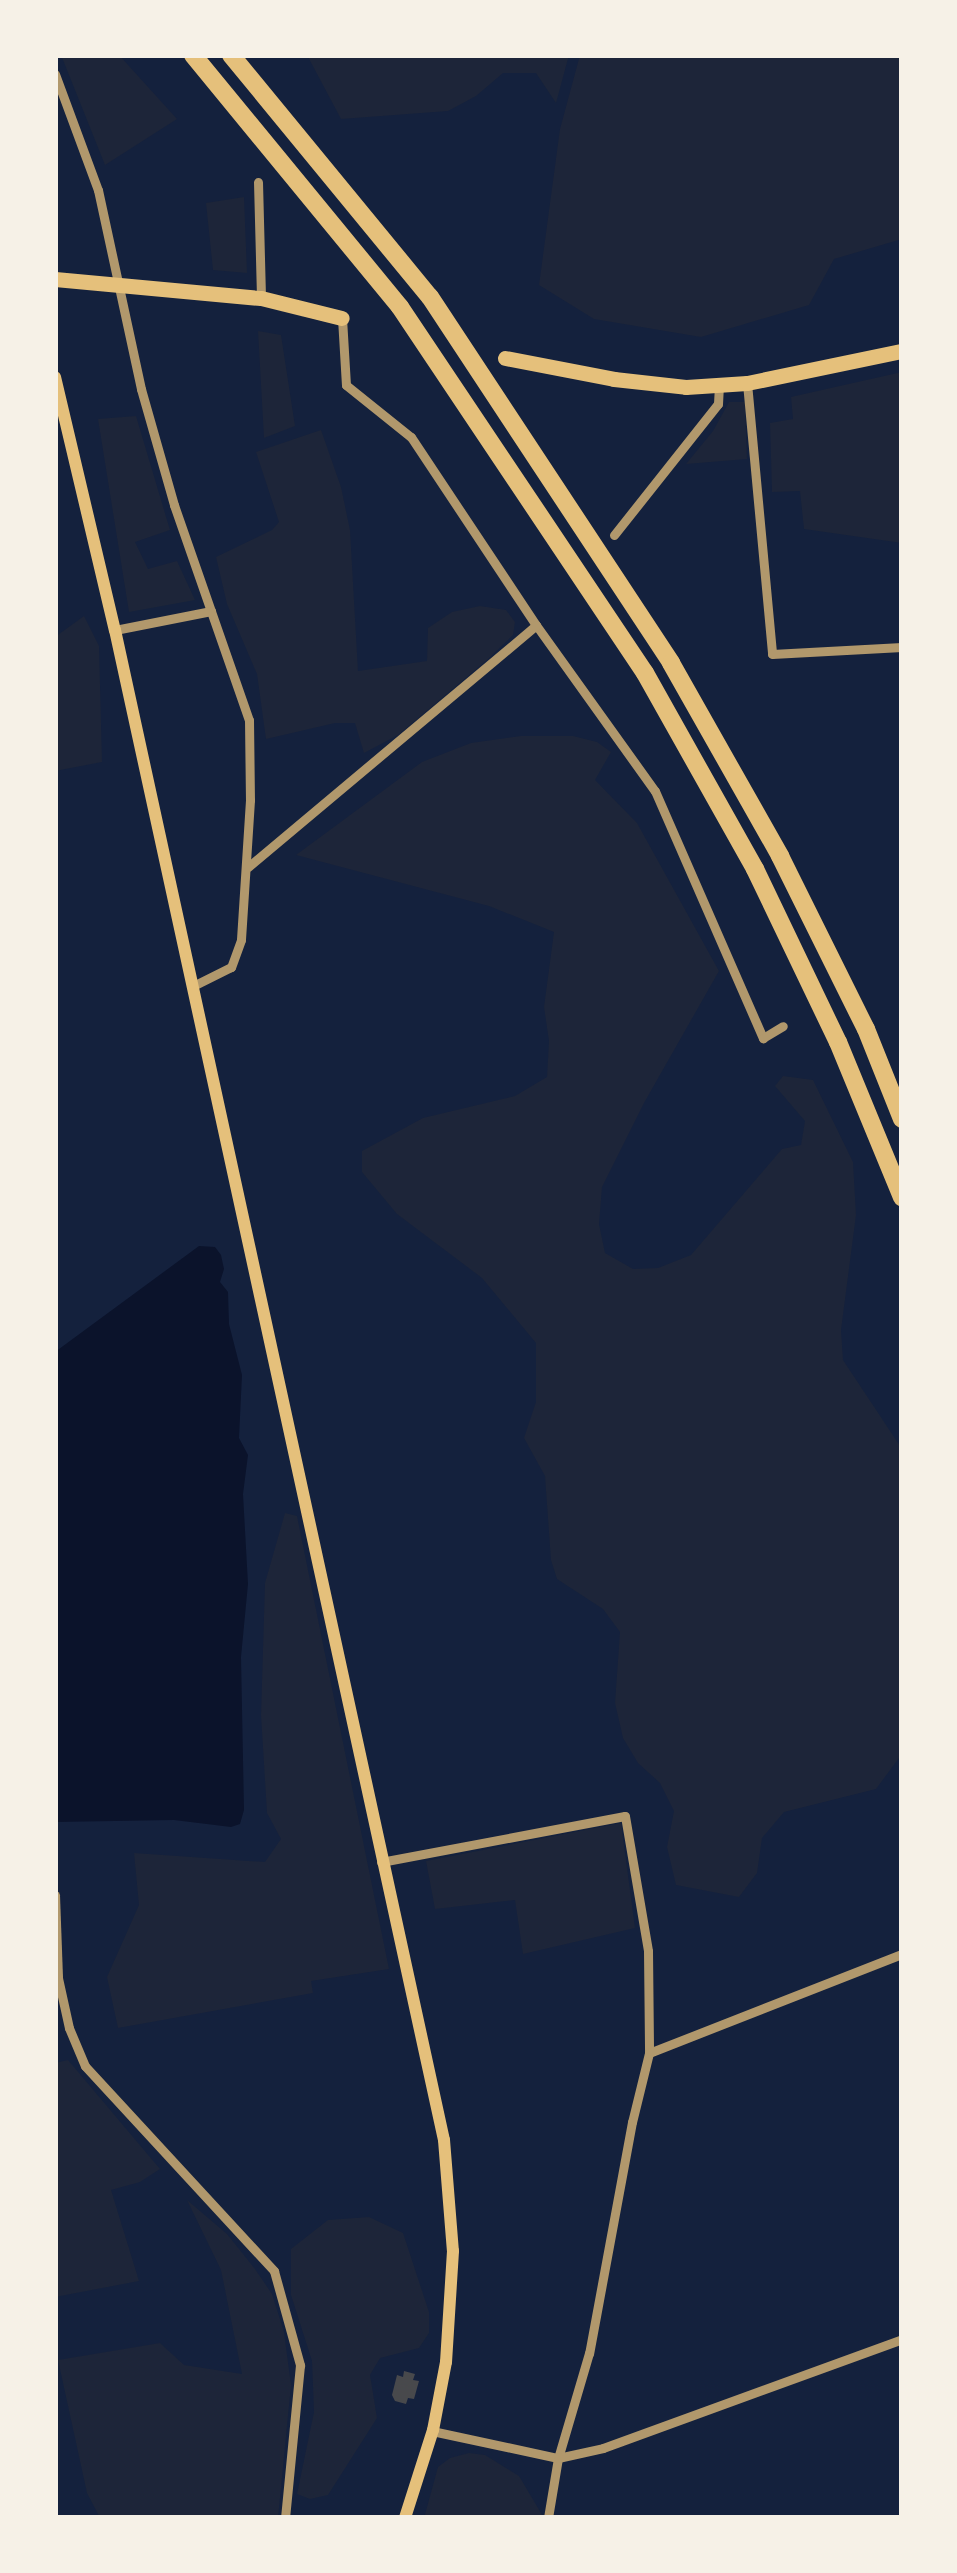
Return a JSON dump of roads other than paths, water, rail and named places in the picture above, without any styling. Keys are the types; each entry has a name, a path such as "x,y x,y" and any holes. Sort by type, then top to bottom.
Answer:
{"highway":[{"path":"193,55 400,307 645,673 755,869 838,1042 902,1197"},
{"path":"230,55 430,297 670,662 780,856 866,1029 902,1120"}],"main road":[{"path":"55,279 261,298 342,318"},
{"path":"505,358 647,384 720,386 902,350"},
{"path":"55,377 115,630 444,2140 452,2208 451,2311 432,2431 405,2518"}],"street":[{"path":"55,74 93,173 159,453 249,720 248,867 241,940 231,968 193,986"},
{"path":"258,182 261,298"},
{"path":"342,318 346,385 410,437 536,625 655,791 763,1038 784,1026"},
{"path":"747,382 772,654 902,647"},
{"path":"614,536 718,404 720,386"},
{"path":"115,630 211,610"},
{"path":"248,867 536,625"},
{"path":"381,1862 625,1816 648,1950 649,2053 632,2122 589,2354 558,2458 548,2518"},
{"path":"55,1895 58,1978 68,2028 85,2066 274,2272 300,2366 285,2518"},
{"path":"649,2053 902,1954"},
{"path":"432,2431 558,2458 602,2448 902,2338"}]}
